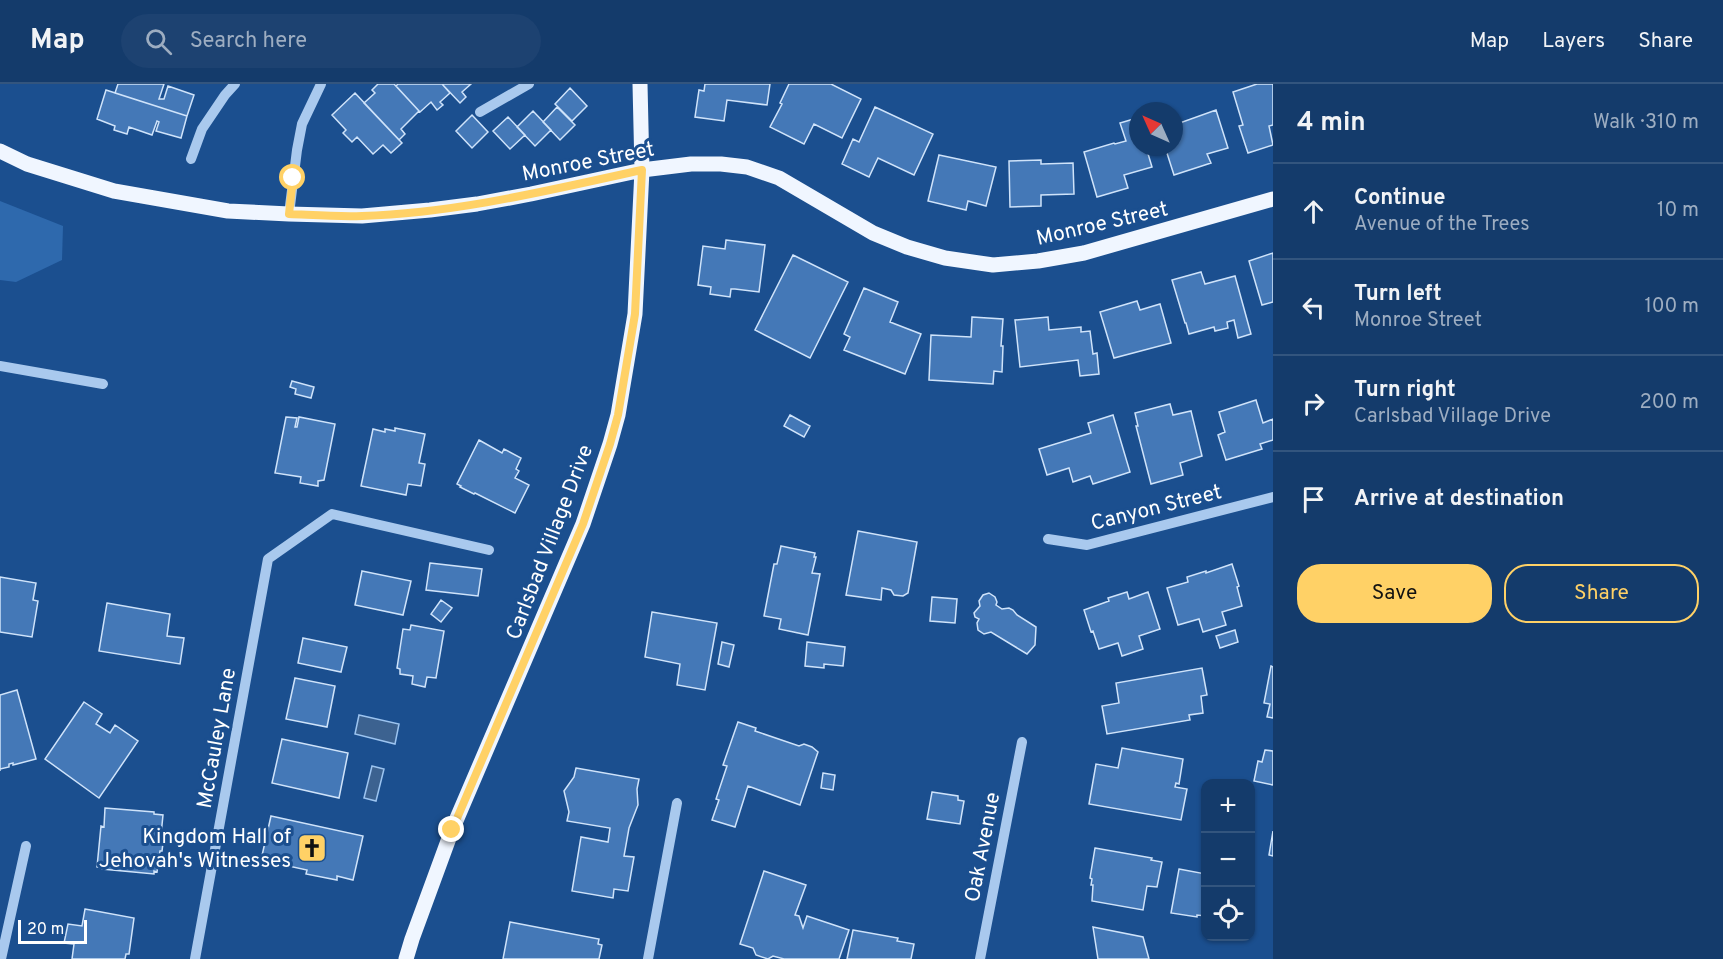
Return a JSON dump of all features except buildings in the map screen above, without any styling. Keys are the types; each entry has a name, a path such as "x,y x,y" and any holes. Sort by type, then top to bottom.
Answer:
{"main road":[{"name":"Carlsbad Village Drive","path":"406,959 452,830 583,524 618,415 635,314 642,170 640,84"},
{"name":"Monroe Street","path":"0,151 27,164 114,191 228,211 362,216 430,210 531,194 642,170 691,164 721,164 761,171 778,178 873,233 898,244 945,258 993,265 1038,261 1084,252 1273,199"}],"street":[{"path":"191,159 202,129 225,95 236,84"},
{"path":"289,214 302,124 321,84"},
{"path":"480,111 529,84"},
{"path":"0,366 103,384"},
{"name":"Canyon Street","path":"1048,539 1087,545 1273,497"},
{"name":"McCauley Lane","path":"195,959 268,559 332,514 489,550"},
{"name":"Oak Avenue","path":"980,959 1022,742"},
{"path":"648,959 677,803"},
{"path":"1,959 26,846"}],"shaded area":[{"path":"0,201 63,226 62,260 16,282 0,280"},
{"path":"359,715 399,724 395,744 355,734"},
{"path":"372,766 384,769 376,801 364,798"}],"place":[{"name":"Kingdom Hall of Jehovah's Witnesses","path":"312,848"}],"route":[{"path":"293,178 289,214 362,216 477,204 642,170 635,314 618,415 610,444 583,524 452,830"}]}
